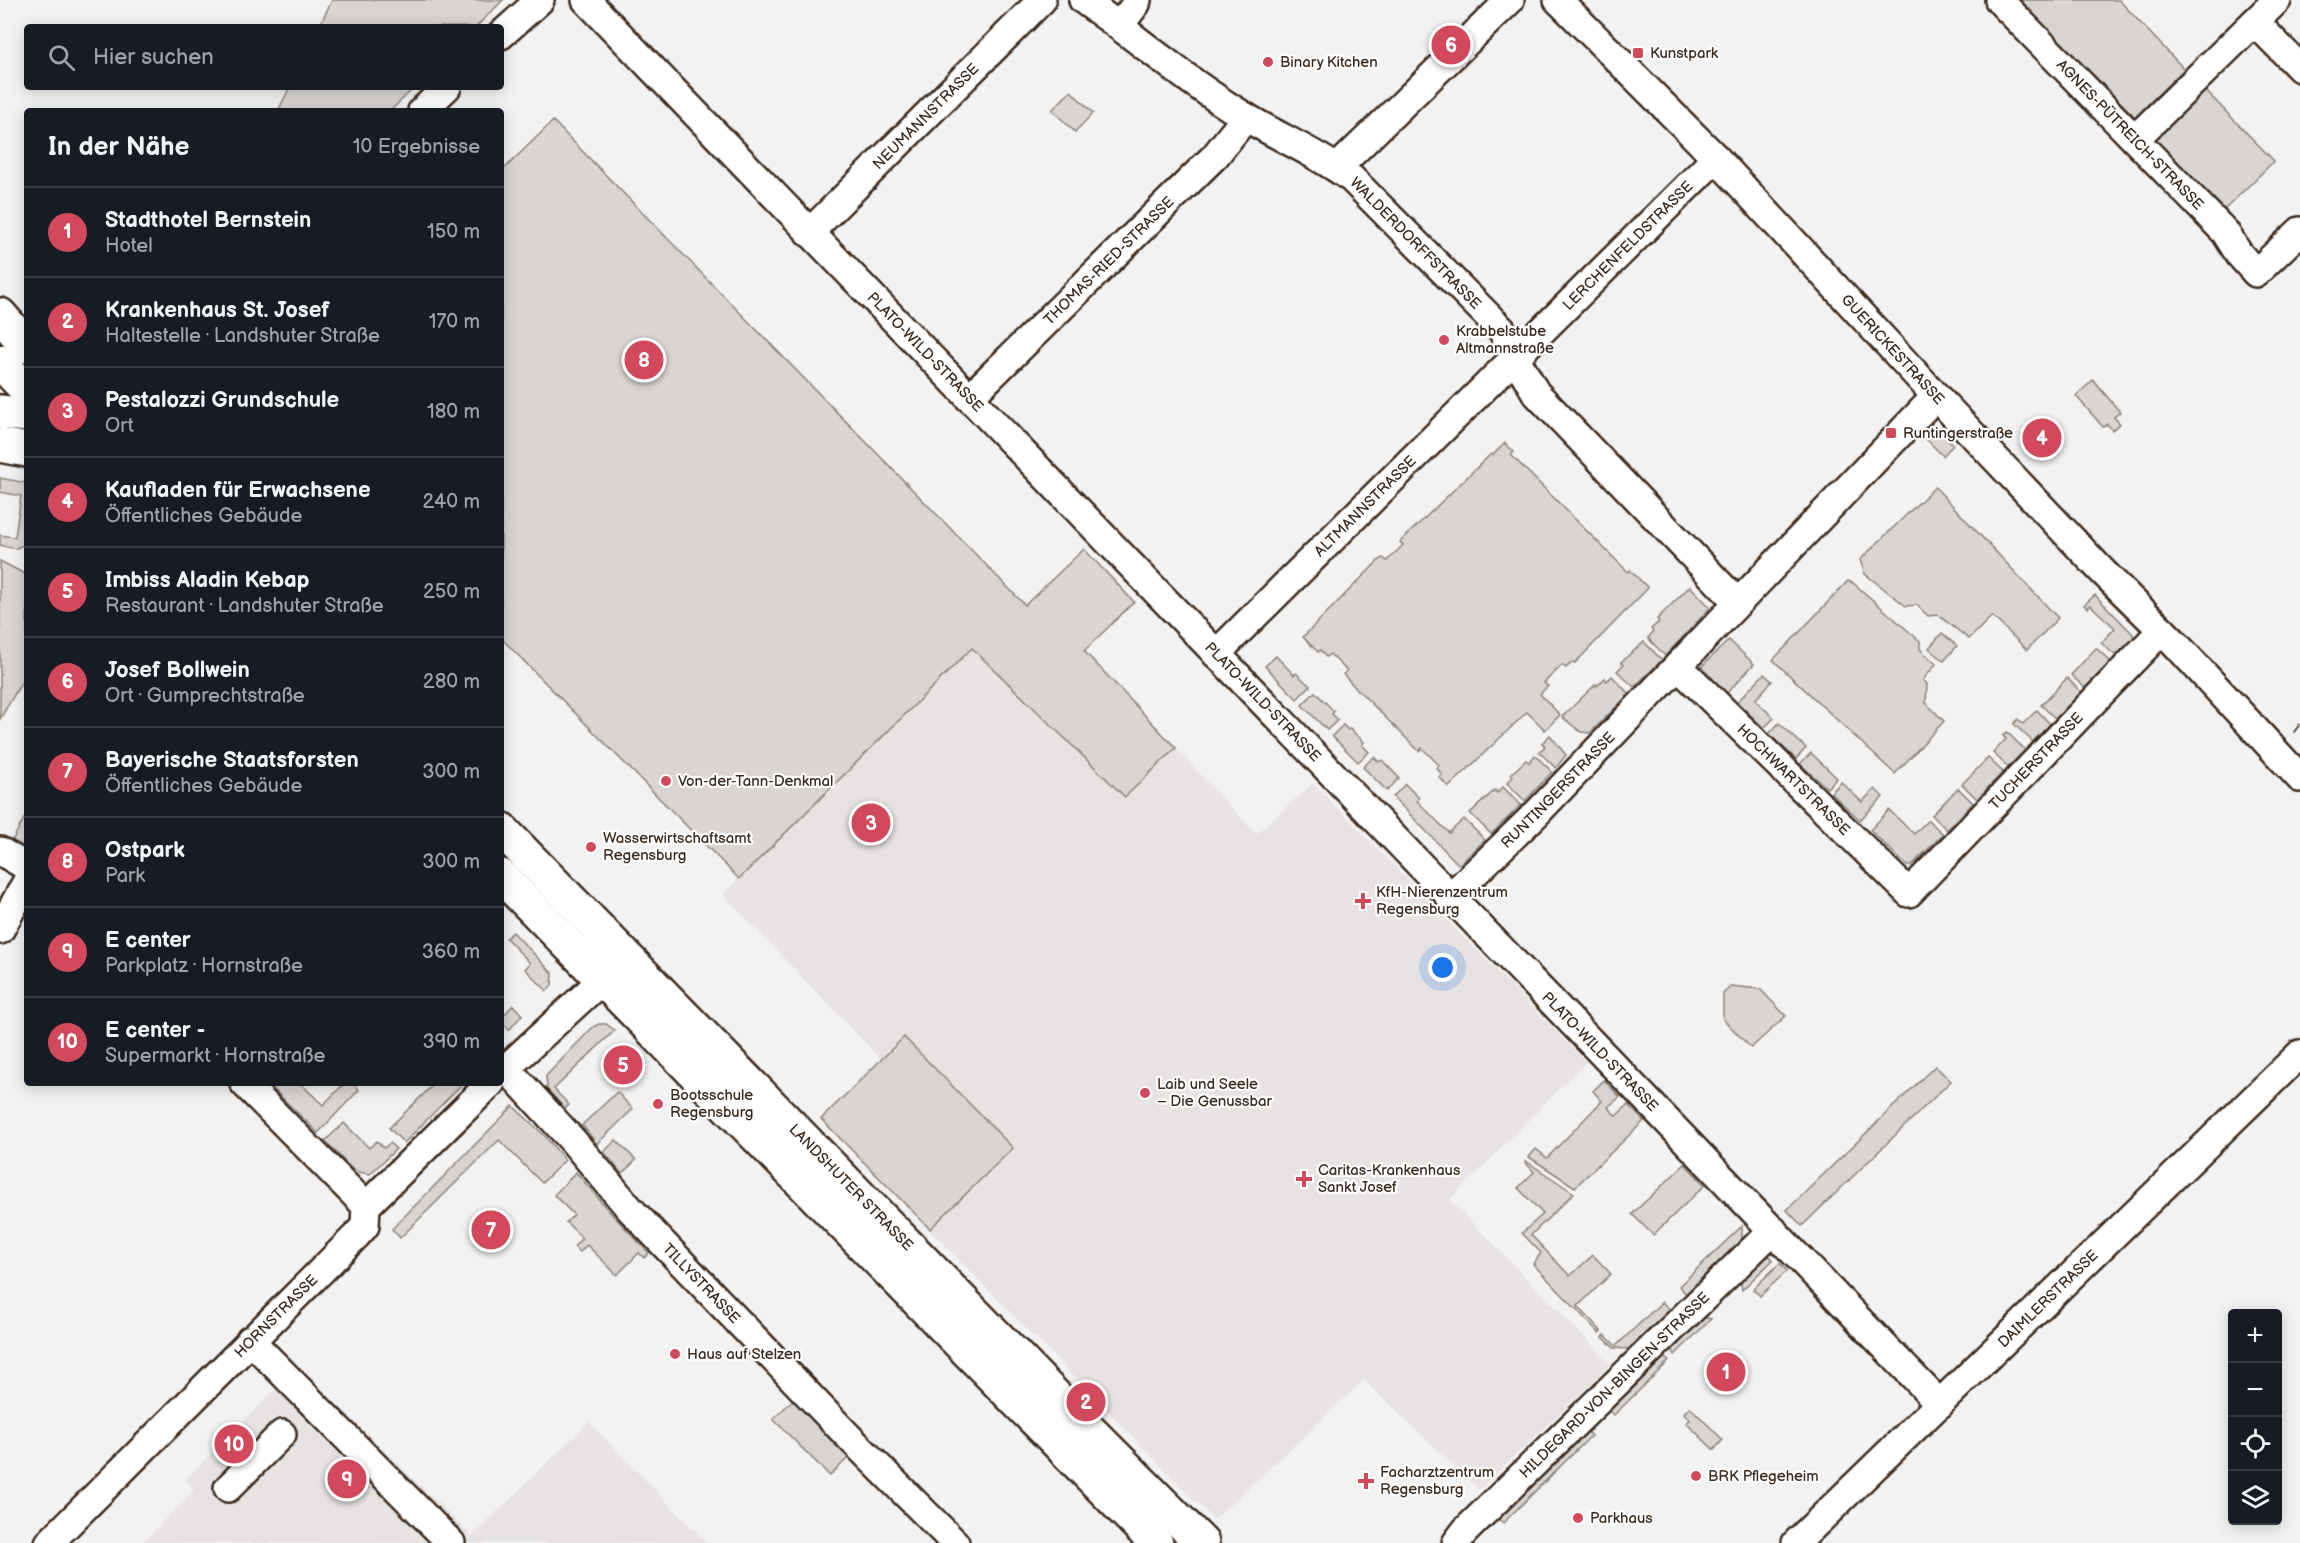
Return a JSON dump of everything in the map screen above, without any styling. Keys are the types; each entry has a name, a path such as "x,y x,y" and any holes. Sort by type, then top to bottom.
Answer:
{"main road":[{"path":"0,315 24,343"},
{"path":"0,362 24,387"},
{"path":"0,412 24,415"},
{"path":"0,445 24,449"},
{"name":"LANDSHUTER STRASSE","path":"504,832 1202,1543"},
{"path":"504,879 1156,1543"}],"street":[{"path":"504,32 540,0"},
{"name":"PLATO-WILD-STRASSE","path":"586,0 1940,1404"},
{"name":"NEUMANNSTRASSE","path":"809,233 1042,0"},
{"name":"WALDERDORFFSTRASSE","path":"1083,0 1207,92 1352,179 1502,330 1536,393 1737,602"},
{"path":"1119,26 1137,0"},
{"path":"1337,168 1510,0"},
{"name":"GUERICKESTRASSE","path":"1558,0 1716,158 1936,396 2103,572 2162,630 2300,778"},
{"name":"AGNES-PÜTREICH-STRASSE","path":"1999,0 2225,232 2239,254 2256,273 2300,231"},
{"path":"2135,139 2277,0"},
{"path":"2255,22 2300,68"},
{"path":"425,108 444,90"},
{"name":"THOMAS-RIED-STRASSE","path":"969,399 1215,156 1246,117"},
{"name":"LERCHENFELDSTRASSE","path":"1515,357 1716,158"},
{"name":"ALTMANNSTRASSE","path":"1216,654 1515,357"},
{"name":"RUNTINGERSTRASSE","path":"1450,897 1537,813 1936,396"},
{"name":"TUCHERSTRASSE","path":"1909,893 2162,630"},
{"name":"HOCHWARTSTRASSE","path":"1678,666 1909,893"},
{"path":"0,851 24,865"},
{"path":"0,930 24,886"},
{"name":"HORNSTRASSE","path":"504,1070 626,957"},
{"name":"DAIMLERSTRASSE","path":"1796,1543 2300,1054"},
{"name":"TILLYSTRASSE","path":"504,1079 574,1142 630,1209 848,1436 955,1543"},
{"path":"247,1086 366,1206"},
{"name":"HORNSTRASSE","path":"49,1543 365,1226 366,1206 488,1086"},
{"name":"HILDEGARD-VON-BINGEN-STRASSE","path":"1456,1543 1465,1531 1773,1230"},
{"path":"250,1340 451,1543"},
{"path":"228,1488 282,1434"}],"shaded area":[{"path":"332,0 503,0 479,24 320,24"},
{"path":"2019,0 2119,0 2184,69 2135,117"},
{"path":"2203,88 2274,161 2224,210 2152,136"},
{"path":"288,90 412,90 393,108 280,108"},
{"path":"1071,91 1093,113 1075,132 1052,110"},
{"path":"553,121 1025,605 1084,549 1134,602 1084,651 1176,748 1125,797 972,648 739,879 504,641 504,169"},
{"path":"2093,380 2120,412 2114,417 2120,424 2112,430 2107,424 2103,427 2076,396"},
{"path":"1932,424 1953,445 1943,456 1922,435"},
{"path":"1505,443 1514,452 1511,455 1628,572 1630,570 1648,588 1575,663 1573,662 1566,668 1562,665 1544,683 1548,686 1540,694 1560,715 1545,730 1527,712 1449,787 1439,777 1442,775 1437,768 1439,765 1422,748 1419,751 1350,682 1343,674 1347,671 1330,654 1326,657 1320,650 1318,652 1303,637 1377,562 1383,558 1387,561 1403,545 1400,542"},
{"path":"0,478 24,482 24,543 17,548 0,545 0,535 15,537 21,496 0,492"},
{"path":"1935,487 2058,618 2027,650 1992,616 1969,639 1938,615 1928,616 1917,605 1906,606 1865,574 1860,560"},
{"path":"0,561 24,573 24,678 0,719"},
{"path":"1848,581 1920,641 1920,649 1936,664 1923,680 1927,684 1926,703 1944,721 1895,774 1773,660"},
{"path":"1690,586 1709,606 1709,609 1665,656 1648,638 1653,632 1651,629 1659,622 1657,619"},
{"path":"2095,595 2133,634 2133,639 2116,656 2101,643 2115,628 2090,605 2087,608 2084,605"},
{"path":"1942,633 1957,646 1944,661 1929,648"},
{"path":"1729,640 1754,664 1726,694 1702,670 1702,666"},
{"path":"1644,642 1662,660 1634,687 1617,671 1623,665 1621,662"},
{"path":"973,648 1125,797 1176,748 1256,834 1313,783 1586,1062 1450,1200 1611,1364 1479,1490 1364,1380 1214,1520 821,1119 881,1060 723,894"},
{"path":"2096,648 2111,662 2085,688 2071,675"},
{"path":"1276,656 1294,675 1296,673 1310,686 1297,699 1265,666"},
{"path":"1764,674 1772,681 1755,700 1774,718 1764,728 1737,702"},
{"path":"1612,676 1629,694 1590,733 1581,732 1562,717 1596,684 1597,686 1605,678 1607,681"},
{"path":"2067,678 2081,692 2056,719 2041,705"},
{"path":"1315,692 1334,711 1332,714 1338,720 1327,730 1302,705"},
{"path":"2037,710 2050,724 2033,742 2014,724 2018,719 2023,724"},
{"path":"1779,723 1806,748 1796,759 1769,734"},
{"path":"1343,725 1364,742 1362,745 1369,752 1358,762 1332,736"},
{"path":"2007,732 2025,750 2008,767 1993,753 2006,739 2003,736"},
{"path":"1550,735 1566,755 1556,768 1539,752 1545,746 1542,743"},
{"path":"1811,753 1837,778 1827,788 1800,764"},
{"path":"1535,755 1552,772 1525,801 1507,783 1513,777 1511,774"},
{"path":"1374,757 1379,762 1382,760 1399,778 1387,791 1363,767"},
{"path":"1988,758 2003,772 1977,799 1962,784"},
{"path":"1841,782 1862,802 1875,789 1883,797 1860,820 1831,793"},
{"path":"1405,784 1419,798 1417,801 1449,833 1464,819 1485,840 1458,864 1393,797"},
{"path":"1503,787 1521,805 1491,834 1470,813 1495,790 1497,793"},
{"path":"1958,788 1973,803 1947,830 1932,815"},
{"path":"1889,810 1914,834 1928,820 1943,834 1911,866 1907,866 1870,830"},
{"path":"24,819 24,848 12,841"},
{"path":"513,932 553,974 552,985 547,991 525,969 530,963 506,938"},
{"path":"1731,986 1760,989 1786,1016 1751,1048 1723,1019 1723,994"},
{"path":"513,1005 522,1015 509,1030 504,1024 504,1015"},
{"path":"606,1024 615,1030 554,1089 569,1105 565,1109 547,1089 546,1076 593,1027"},
{"path":"904,1037 1013,1148 930,1229 821,1119"},
{"path":"1935,1066 1951,1081 1802,1226 1787,1210"},
{"path":"1604,1080 1620,1097 1608,1107 1616,1116 1628,1105 1644,1121 1575,1187 1529,1157 1536,1149 1547,1158 1602,1101 1593,1091"},
{"path":"270,1086 303,1086 323,1105 342,1086 356,1086 359,1090 318,1133"},
{"path":"432,1086 460,1086 404,1143 389,1128"},
{"path":"617,1092 633,1109 597,1144 582,1125"},
{"path":"513,1106 544,1135 565,1160 542,1183 499,1140 400,1238 392,1229"},
{"path":"344,1123 369,1148 377,1141 384,1148 390,1143 396,1149 370,1174 352,1169 325,1141"},
{"path":"616,1140 636,1160 622,1174 604,1152"},
{"path":"1526,1161 1574,1193 1531,1235 1570,1276 1593,1255 1611,1274 1578,1306 1601,1331 1599,1333 1533,1264 1541,1253 1522,1233 1543,1214 1518,1188 1534,1172"},
{"path":"1685,1164 1705,1185 1653,1235 1632,1214"},
{"path":"576,1172 649,1253 644,1258 639,1253 617,1275 587,1245 580,1252 574,1247 582,1238 566,1222 574,1215 554,1195"},
{"path":"1742,1226 1742,1238 1738,1244 1686,1294 1679,1286"},
{"path":"1770,1256 1773,1260 1742,1290 1740,1277 1763,1258"},
{"path":"1780,1263 1787,1271 1760,1296 1753,1289"},
{"path":"1662,1302 1670,1310 1628,1349 1614,1348 1603,1337 1605,1335 1616,1346"},
{"path":"1700,1316 1711,1319 1675,1355 1670,1345"},
{"path":"1660,1355 1669,1361 1614,1415 1606,1406"},
{"path":"298,1366 472,1536 589,1422 707,1543 142,1543 194,1490 185,1480"},
{"path":"794,1399 850,1456 830,1476 773,1419"},
{"path":"1690,1407 1723,1440 1714,1450 1686,1423 1690,1420 1684,1413"},
{"path":"1584,1428 1591,1436 1503,1523 1495,1516"}],"tram line":[{"path":"2294,732 2300,724"}],"place":[{"name":"Josef Bollwein","path":"1451,45"},
{"name":"Kunstpark","path":"1638,53"},
{"name":"Binary Kitchen","path":"1268,62"},
{"name":"Krabbelstube Altmannstraße","path":"1444,340"},
{"name":"Ostpark","path":"644,360"},
{"name":"Runtingerstraße","path":"1891,433"},
{"name":"Kaufladen für Erwachsene","path":"2042,438"},
{"name":"Von-der-Tann-Denkmal","path":"666,781"},
{"name":"Pestalozzi Grundschule","path":"871,823"},
{"name":"Wasserwirtschaftsamt Regensburg","path":"591,847"},
{"name":"KfH-Nierenzentrum Regensburg","path":"1363,901"},
{"name":"Imbiss Aladin Kebap","path":"623,1065"},
{"name":"Laib und Seele – Die Genussbar","path":"1145,1093"},
{"name":"Bootsschule Regensburg","path":"658,1104"},
{"name":"Caritas-Krankenhaus Sankt Josef","path":"1304,1179"},
{"name":"Bayerische Staatsforsten","path":"491,1230"},
{"name":"Haus auf Stelzen","path":"675,1354"},
{"name":"Stadthotel Bernstein","path":"1726,1372"},
{"name":"Krankenhaus St. Josef","path":"1086,1402"},
{"name":"E center -","path":"234,1444"},
{"name":"BRK Pflegeheim","path":"1696,1476"},
{"name":"E center","path":"347,1479"},
{"name":"Facharztzentrum Regensburg","path":"1366,1481"},
{"name":"Parkhaus","path":"1578,1518"}]}
